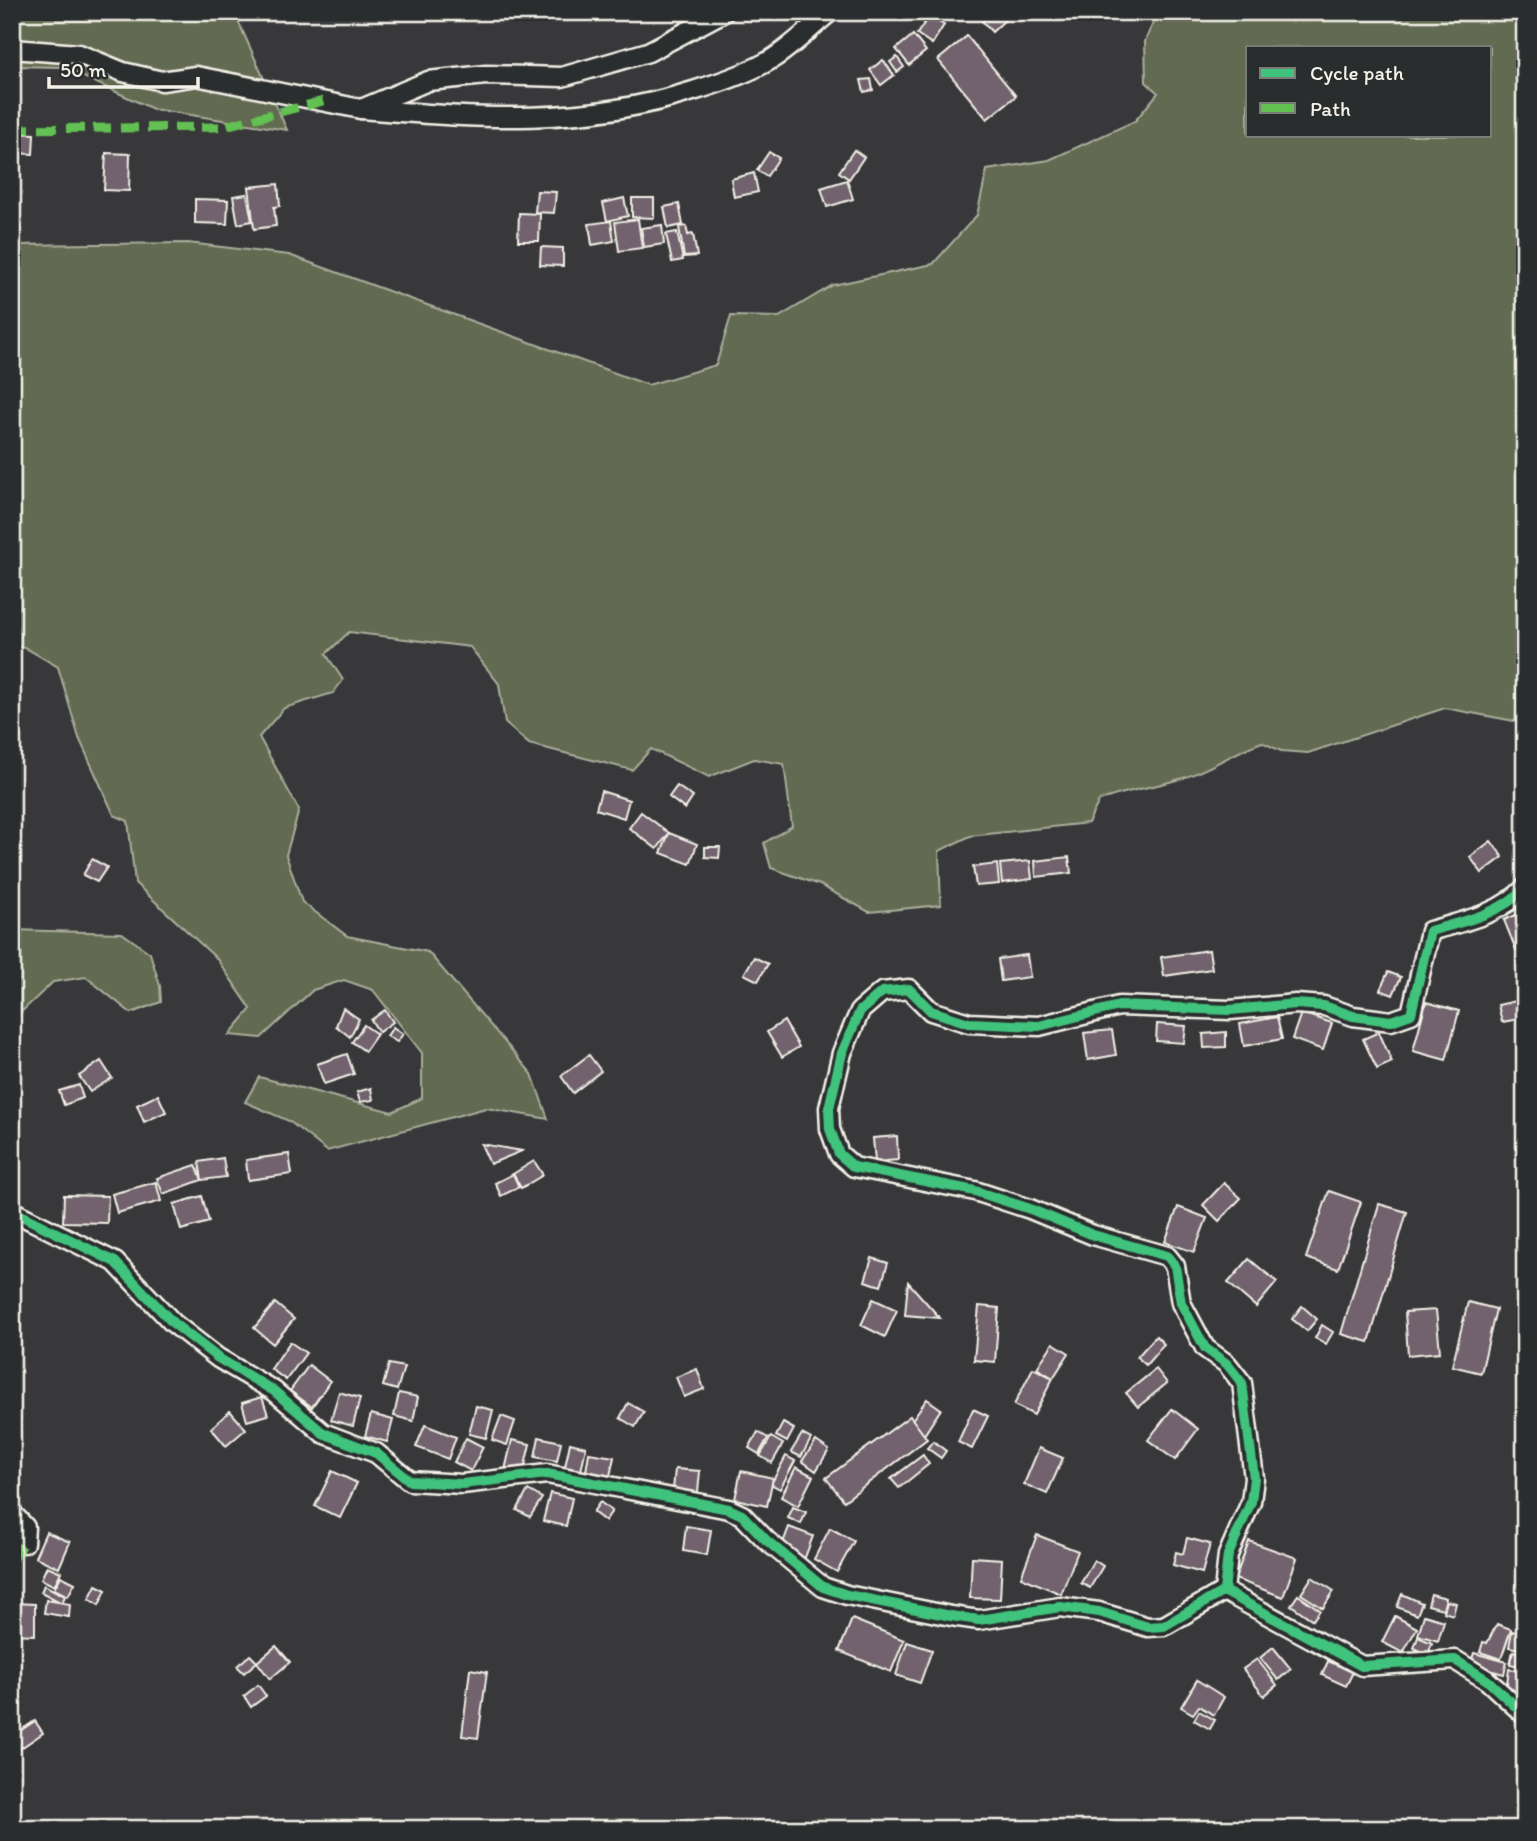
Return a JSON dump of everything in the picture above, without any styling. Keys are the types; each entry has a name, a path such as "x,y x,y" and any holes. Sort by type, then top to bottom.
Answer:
{"street":[{"path":"361,110 428,80 486,75 562,77 648,52 724,12"},
{"path":"12,49 79,54 123,72 162,81 196,76 361,110 563,118 654,103 716,84 772,59 830,12"},
{"path":"1224,1591 1228,1555 1251,1502 1254,1478 1242,1383 1227,1364 1205,1348 1181,1303 1175,1266 1167,1256 1093,1235 1030,1209 975,1191 855,1167 839,1154 830,1129 829,1108 846,1042 860,1010 882,992 909,989 930,1011 969,1023 1039,1026 1119,1006 1230,1010 1296,1004 1324,1006 1353,1016 1391,1021 1411,1014 1430,931 1488,914 1513,901 1525,888"},
{"path":"12,1211 115,1262 173,1323 218,1358 274,1391 323,1433 376,1452 410,1481 462,1484 547,1474 729,1510 742,1515 766,1540 823,1587 847,1595 970,1619 1060,1607 1099,1612 1148,1627 1164,1626 1224,1591"},
{"path":"12,1513 24,1527 24,1543 12,1542"},
{"path":"1224,1591 1362,1666 1455,1660 1487,1680 1525,1715"}],"green space":[{"path":"12,12 239,12 239,23 287,130 153,109 62,67 12,66"},
{"path":"1158,12 1525,12 1525,723 1445,708 1308,753 1281,751 1262,742 1193,774 1099,801 1088,823 970,836 939,851 941,905 869,912 820,885 771,868 764,843 792,826 784,764 754,759 709,777 651,749 632,770 529,744 505,723 499,684 470,647 349,632 326,654 343,680 333,693 284,708 259,737 299,810 286,855 302,902 347,936 428,952 532,1074 548,1119 486,1108 327,1151 289,1121 245,1102 259,1077 392,1112 422,1098 422,1053 373,990 344,980 313,990 261,1038 229,1035 251,1009 217,959 135,883 128,821 114,815 79,738 58,667 24,647 12,647 12,245 188,243 289,255 648,385 716,365 731,316 779,317 833,285 933,264 977,215 987,170 1049,160 1135,121 1158,93 1146,82 1145,41"},
{"path":"12,930 122,933 150,953 160,986 161,1002 131,1013 86,977 53,982 18,1015 12,1027"}],"building":[{"path":"991,12 1000,12 1006,19 992,32 982,21"},
{"path":"929,16 944,25 932,44 917,34"},
{"path":"913,35 926,51 909,65 896,49"},
{"path":"967,36 1016,96 987,119 938,60"},
{"path":"897,57 904,67 897,72 890,62"},
{"path":"883,60 894,75 881,85 870,70"},
{"path":"871,79 873,90 864,92 861,80"},
{"path":"12,133 34,134 33,154 12,153"},
{"path":"854,150 864,157 849,179 839,172"},
{"path":"769,152 779,158 767,176 757,170"},
{"path":"106,153 130,154 129,191 104,190"},
{"path":"754,173 758,192 734,197 731,179"},
{"path":"847,180 853,199 827,207 821,188"},
{"path":"278,184 280,206 274,207 276,226 254,229 249,187"},
{"path":"537,191 556,192 554,213 535,212"},
{"path":"247,194 252,221 238,224 233,196"},
{"path":"624,198 628,216 607,221 603,203"},
{"path":"632,198 654,198 654,218 632,217"},
{"path":"195,199 228,200 227,224 195,223"},
{"path":"679,204 683,225 668,228 664,207"},
{"path":"519,213 540,214 539,241 518,241"},
{"path":"638,219 642,248 619,251 615,222"},
{"path":"611,221 614,241 592,245 589,224"},
{"path":"662,225 664,244 644,247 641,228"},
{"path":"686,226 688,235 693,234 697,256 684,257 679,227"},
{"path":"677,232 683,260 672,262 666,234"},
{"path":"541,247 563,248 563,266 540,265"},
{"path":"677,786 693,797 685,809 669,797"},
{"path":"601,791 629,800 624,818 596,809"},
{"path":"641,812 669,833 657,849 629,828"},
{"path":"669,833 697,844 690,864 661,853"},
{"path":"1491,841 1503,857 1482,873 1470,857"},
{"path":"705,847 720,847 719,858 705,857"},
{"path":"1069,857 1071,873 1036,877 1035,861"},
{"path":"92,859 107,867 97,882 83,875"},
{"path":"1030,861 1032,879 1002,883 1000,864"},
{"path":"997,864 999,884 976,886 973,867"},
{"path":"1520,913 1525,926 1525,946 1516,950 1504,920"},
{"path":"1209,950 1212,969 1164,976 1161,957"},
{"path":"1027,955 1030,977 1001,981 998,959"},
{"path":"754,957 768,964 758,981 744,974"},
{"path":"1388,972 1401,977 1393,995 1380,990"},
{"path":"1525,999 1525,1018 1502,1022 1498,1005"},
{"path":"1426,1002 1459,1011 1446,1060 1413,1051"},
{"path":"343,1008 359,1019 350,1037 336,1026"},
{"path":"385,1010 393,1022 379,1032 371,1020"},
{"path":"1301,1013 1332,1023 1323,1050 1292,1039"},
{"path":"1277,1017 1282,1039 1244,1046 1240,1024"},
{"path":"784,1021 799,1047 782,1057 767,1032"},
{"path":"1157,1024 1186,1026 1184,1043 1156,1041"},
{"path":"364,1025 377,1034 365,1051 352,1042"},
{"path":"393,1027 403,1034 397,1042 387,1036"},
{"path":"1112,1030 1116,1055 1088,1060 1084,1033"},
{"path":"1226,1032 1226,1047 1204,1048 1203,1034"},
{"path":"1379,1032 1392,1062 1377,1069 1363,1039"},
{"path":"347,1054 354,1074 324,1084 317,1064"},
{"path":"589,1055 601,1071 573,1093 561,1076"},
{"path":"101,1061 112,1078 90,1092 79,1076"},
{"path":"79,1085 83,1098 64,1105 59,1091"},
{"path":"371,1088 373,1100 360,1102 357,1092"},
{"path":"158,1095 166,1112 144,1122 137,1105"},
{"path":"897,1136 898,1160 875,1162 873,1138"},
{"path":"481,1144 522,1151 490,1164"},
{"path":"289,1154 292,1174 248,1180 246,1160"},
{"path":"223,1158 226,1177 202,1180 199,1162"},
{"path":"534,1161 543,1175 521,1188 513,1174"},
{"path":"196,1165 202,1180 163,1194 157,1178"},
{"path":"513,1174 519,1187 501,1196 495,1183"},
{"path":"156,1182 161,1201 117,1213 112,1194"},
{"path":"1224,1183 1241,1198 1219,1221 1203,1205"},
{"path":"1329,1191 1361,1202 1338,1269 1306,1258"},
{"path":"64,1195 108,1196 107,1223 63,1222"},
{"path":"202,1196 209,1222 181,1230 174,1204"},
{"path":"1379,1204 1407,1212 1369,1342 1341,1334"},
{"path":"1178,1207 1207,1218 1194,1252 1165,1242"},
{"path":"872,1258 888,1263 881,1286 865,1281"},
{"path":"1249,1259 1277,1282 1256,1307 1228,1283"},
{"path":"908,1282 940,1318 905,1315"},
{"path":"873,1299 897,1310 885,1337 861,1325"},
{"path":"1468,1302 1496,1309 1481,1373 1452,1366"},
{"path":"275,1303 294,1319 273,1344 254,1328"},
{"path":"979,1306 999,1308 995,1362 974,1360"},
{"path":"1302,1306 1317,1319 1307,1331 1292,1319"},
{"path":"1436,1310 1440,1352 1408,1355 1405,1312"},
{"path":"1322,1325 1333,1332 1326,1344 1315,1338"},
{"path":"1156,1336 1164,1344 1146,1365 1137,1357"},
{"path":"290,1342 306,1353 286,1380 271,1369"},
{"path":"1053,1343 1069,1353 1053,1378 1037,1368"},
{"path":"389,1364 404,1367 397,1390 383,1386"},
{"path":"309,1365 330,1381 312,1407 290,1391"},
{"path":"1033,1368 1053,1378 1034,1415 1014,1405"},
{"path":"697,1369 704,1389 684,1397 676,1377"},
{"path":"1156,1369 1167,1383 1138,1407 1126,1393"},
{"path":"339,1392 360,1398 353,1426 331,1420"},
{"path":"399,1393 418,1397 413,1421 394,1416"},
{"path":"262,1397 268,1415 247,1421 242,1403"},
{"path":"927,1399 941,1409 924,1435 909,1424"},
{"path":"628,1403 644,1412 635,1427 620,1418"},
{"path":"476,1406 493,1410 486,1438 469,1434"},
{"path":"973,1409 988,1416 972,1449 958,1442"},
{"path":"1172,1409 1198,1429 1175,1460 1148,1440"},
{"path":"230,1411 246,1429 226,1446 211,1428"},
{"path":"371,1414 393,1420 387,1442 365,1436"},
{"path":"501,1416 515,1421 507,1445 492,1440"},
{"path":"910,1416 927,1439 844,1501 826,1478"},
{"path":"783,1423 794,1429 787,1442 776,1436"},
{"path":"425,1425 456,1437 448,1459 416,1447"},
{"path":"758,1432 768,1438 759,1454 749,1448"},
{"path":"802,1434 811,1439 801,1457 791,1452"},
{"path":"539,1437 561,1442 557,1461 535,1457"},
{"path":"771,1437 783,1444 772,1463 760,1456"},
{"path":"466,1438 483,1447 471,1471 454,1462"},
{"path":"512,1440 530,1444 523,1474 505,1470"},
{"path":"816,1441 829,1450 816,1471 802,1461"},
{"path":"933,1441 946,1451 941,1458 927,1448"},
{"path":"570,1443 586,1447 581,1471 565,1467"},
{"path":"1039,1448 1063,1458 1047,1494 1024,1484"},
{"path":"589,1453 614,1457 610,1476 586,1471"},
{"path":"923,1455 929,1464 899,1488 891,1479"},
{"path":"786,1456 795,1461 780,1489 771,1484"},
{"path":"796,1467 813,1476 798,1506 781,1497"},
{"path":"675,1469 700,1471 698,1492 673,1490"},
{"path":"332,1471 357,1483 340,1518 315,1506"},
{"path":"741,1471 773,1478 767,1506 735,1499"},
{"path":"528,1490 542,1498 530,1517 517,1510"},
{"path":"550,1493 572,1498 566,1526 543,1521"},
{"path":"600,1502 612,1511 605,1521 593,1512"},
{"path":"793,1507 806,1512 801,1524 788,1518"},
{"path":"686,1526 711,1530 707,1555 683,1551"},
{"path":"789,1527 813,1536 804,1560 780,1551"},
{"path":"830,1528 854,1541 837,1572 814,1559"},
{"path":"46,1532 70,1542 59,1568 35,1557"},
{"path":"1037,1535 1078,1551 1061,1594 1021,1577"},
{"path":"1187,1538 1210,1544 1202,1573 1173,1565 1176,1552 1183,1554"},
{"path":"1249,1541 1297,1558 1283,1597 1235,1579"},
{"path":"972,1557 1002,1559 1000,1599 970,1598"},
{"path":"1094,1560 1103,1566 1090,1588 1081,1583"},
{"path":"47,1566 61,1572 54,1586 41,1579"},
{"path":"61,1576 75,1583 68,1596 54,1589"},
{"path":"1312,1577 1334,1591 1323,1608 1301,1594"},
{"path":"44,1585 65,1596 62,1603 41,1592"},
{"path":"96,1585 106,1590 99,1605 89,1599"},
{"path":"1402,1594 1422,1603 1417,1615 1397,1607"},
{"path":"1431,1594 1446,1598 1443,1609 1428,1605"},
{"path":"1298,1595 1320,1610 1313,1620 1291,1605"},
{"path":"46,1600 70,1604 69,1617 44,1613"},
{"path":"1447,1601 1456,1603 1453,1615 1444,1612"},
{"path":"12,1603 35,1604 35,1635 12,1634"},
{"path":"1424,1615 1444,1621 1438,1641 1418,1635"},
{"path":"1395,1616 1417,1628 1403,1653 1382,1642"},
{"path":"852,1619 904,1640 891,1672 839,1651"},
{"path":"1497,1624 1511,1629 1501,1659 1480,1652 1483,1642 1487,1643"},
{"path":"1512,1631 1525,1634 1525,1650 1509,1647"},
{"path":"1418,1637 1432,1643 1428,1654 1414,1648"},
{"path":"907,1642 932,1650 920,1683 896,1675"},
{"path":"276,1646 290,1662 270,1679 257,1662"},
{"path":"1273,1647 1291,1669 1278,1680 1260,1658"},
{"path":"1513,1651 1525,1654 1525,1667 1510,1664"},
{"path":"1474,1653 1507,1662 1504,1674 1470,1665"},
{"path":"250,1655 257,1662 244,1673 237,1666"},
{"path":"1257,1659 1277,1685 1264,1696 1243,1669"},
{"path":"1328,1661 1353,1672 1346,1686 1322,1675"},
{"path":"470,1669 487,1672 478,1738 462,1736"},
{"path":"1509,1669 1525,1671 1525,1694 1506,1690"},
{"path":"1197,1680 1224,1697 1214,1715 1199,1706 1193,1714 1181,1707"},
{"path":"258,1685 266,1696 251,1707 244,1696"},
{"path":"1199,1711 1215,1720 1210,1729 1194,1720"},
{"path":"35,1721 43,1733 12,1754 12,1736"}],"marked path":[{"path":"12,129 221,127 323,101"},
{"path":"12,1560 24,1543"}],"cycle path":[{"path":"1224,1591 1228,1555 1251,1502 1254,1478 1242,1383 1227,1364 1205,1348 1181,1303 1175,1266 1167,1256 1093,1235 1030,1209 975,1191 854,1167 839,1154 830,1129 829,1108 842,1053 860,1011 882,992 909,989 931,1011 969,1023 1039,1026 1119,1006 1230,1010 1296,1004 1324,1006 1353,1016 1391,1021 1411,1014 1430,931 1492,911 1525,888"},
{"path":"12,1211 115,1262 173,1323 218,1358 274,1391 323,1433 376,1453 410,1481 462,1484 547,1474 729,1509 742,1515 766,1540 823,1587 847,1595 979,1620 1060,1607 1099,1612 1148,1627 1164,1626 1224,1591 1362,1666 1455,1660 1487,1680 1525,1715"}]}
